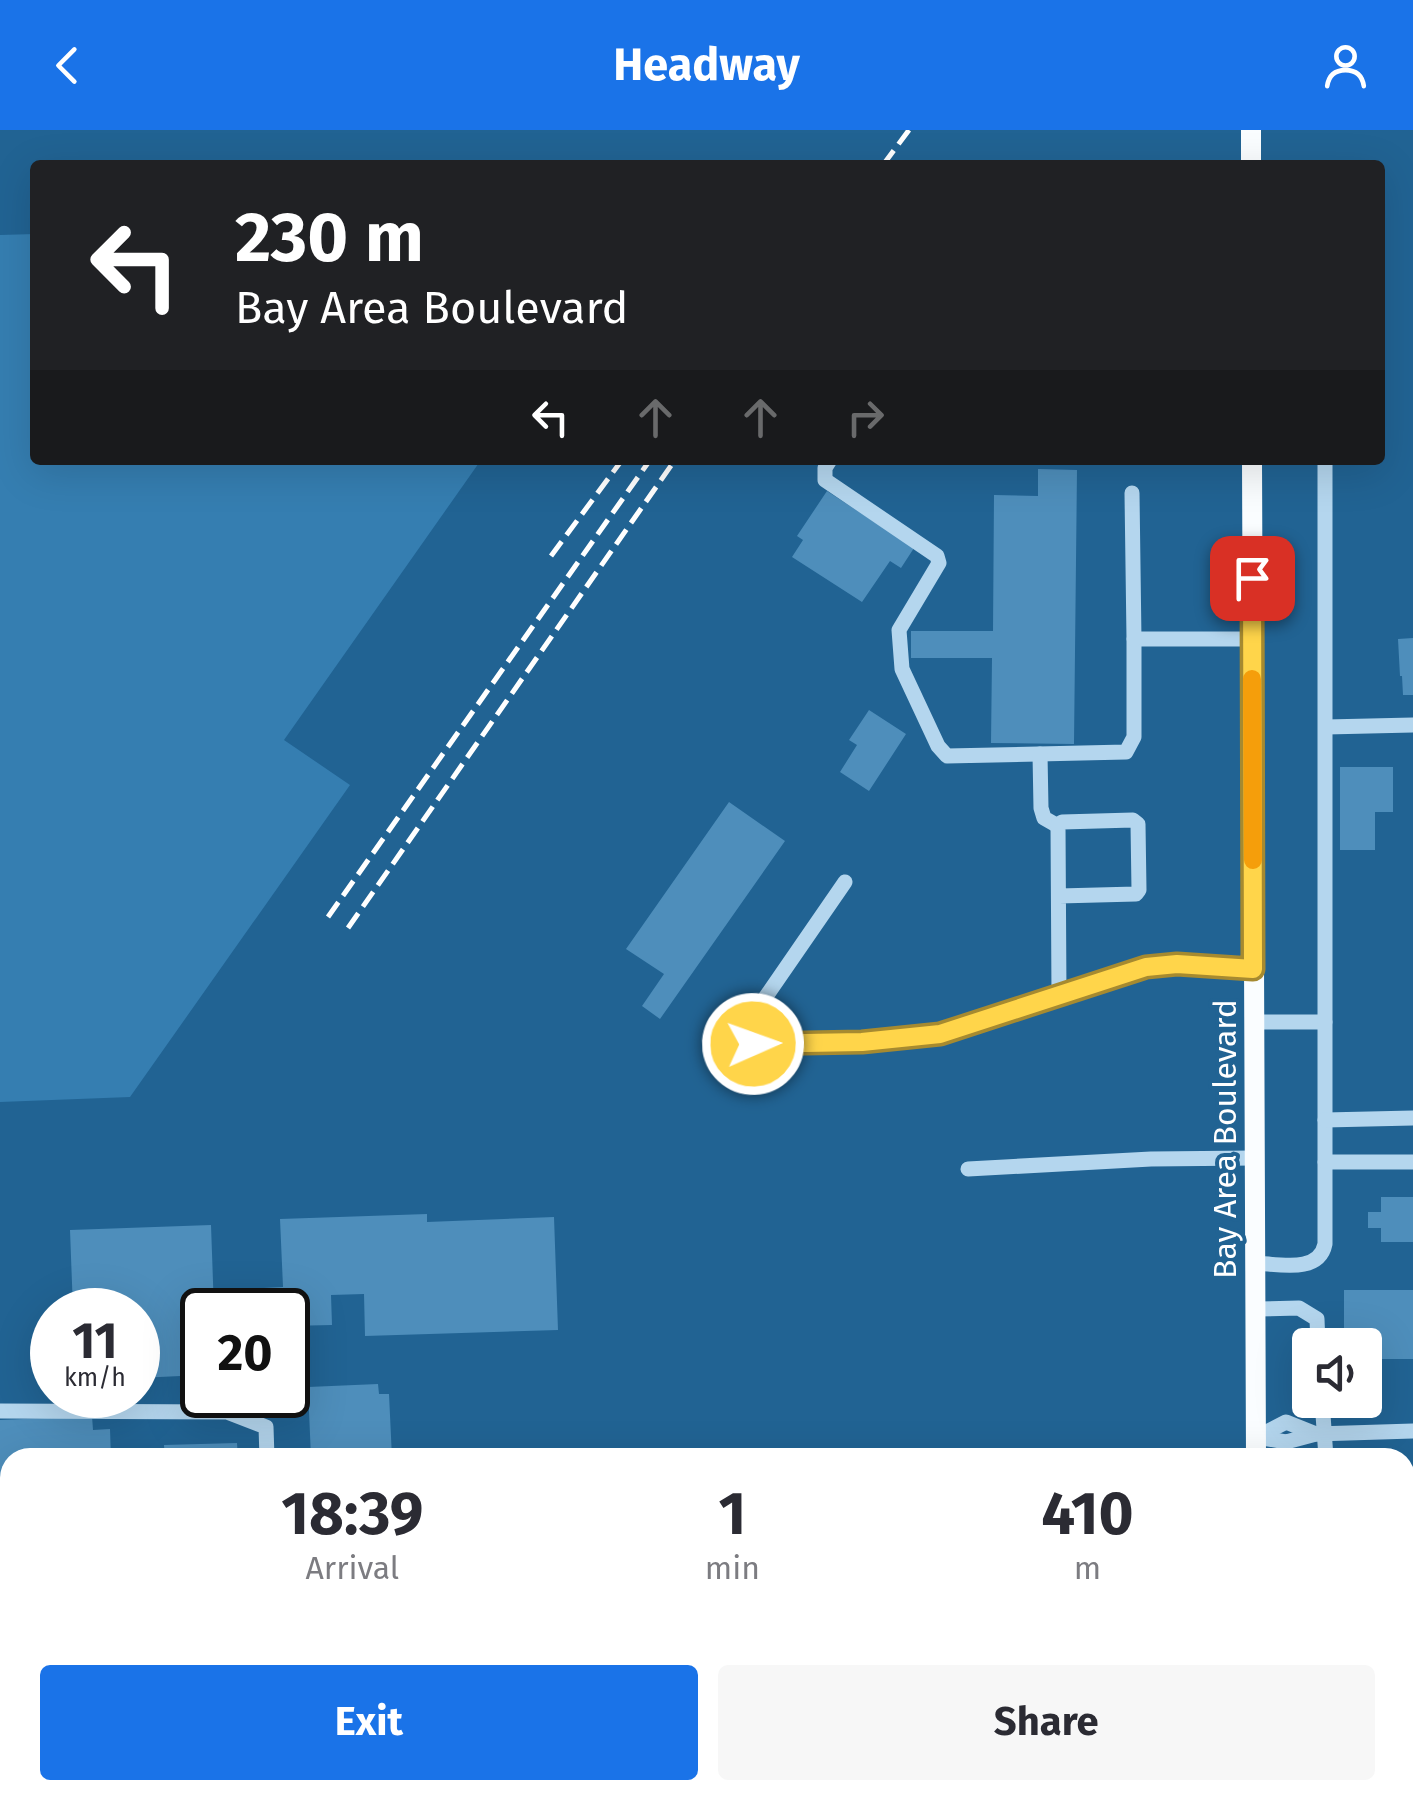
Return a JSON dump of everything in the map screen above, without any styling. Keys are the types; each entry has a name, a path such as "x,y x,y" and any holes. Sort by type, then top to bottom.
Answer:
{"main road":[{"path":"1251,130 1251,160"},
{"name":"Bay Area Boulevard","path":"1252,465 1257,1447"}],"lane":[{"path":"827,465 825,480 938,556 939,564 898,630 902,669 938,746 947,756 1126,752 1134,737 1132,493"},
{"path":"1256,1264 1302,1265 1318,1260 1325,1244 1325,465"},
{"path":"1134,639 1252,639"},
{"path":"1326,726 1413,725"},
{"path":"1040,754 1041,808 1044,818 1058,826"},
{"path":"1058,896 1136,894 1138,824 1132,820 1062,822 1058,826 1058,896 1060,996"},
{"path":"845,882 745,1026 747,1038 753,1044 862,1042 940,1034 1146,967 1177,964 1253,969"},
{"path":"1254,1022 1325,1022"},
{"path":"1325,1120 1413,1118"},
{"path":"968,1169 1254,1158"},
{"path":"1325,1162 1413,1162"},
{"path":"1256,1309 1300,1308 1317,1319 1317,1328"},
{"path":"0,1411 228,1412 266,1427 267,1448"},
{"path":"1321,1418 1324,1448"},
{"path":"1257,1447 1320,1434 1413,1431"}],"shaded area":[{"path":"30,234 30,465 477,465 284,740 350,785 130,1097 0,1102 0,235"}],"building":[{"path":"1038,469 1077,470 1074,744 991,743 992,658 911,658 911,631 993,631 994,495 1038,496"},
{"path":"827,491 914,548 901,568 890,561 862,602 792,557 803,540 797,536"},
{"path":"1413,638 1413,695 1403,695 1398,639"},
{"path":"869,710 906,734 869,791 840,772 857,745 849,740"},
{"path":"1340,767 1393,767 1393,812 1375,812 1375,850 1340,850"},
{"path":"729,802 785,841 660,1019 642,1006 664,974 626,949"},
{"path":"1381,1197 1413,1197 1413,1242 1381,1242 1381,1228 1368,1228 1368,1212 1381,1212"},
{"path":"427,1214 427,1222 554,1217 558,1330 365,1336 364,1294 331,1295 332,1325 310,1326 310,1288 263,1288 283,1287 280,1219"},
{"path":"211,1225 213,1288 180,1288 180,1376 160,1377 160,1288 72,1288 70,1230"},
{"path":"1344,1290 1413,1290 1413,1359 1382,1359 1382,1328 1344,1328"},
{"path":"378,1384 379,1394 389,1394 392,1448 311,1448 310,1387"},
{"path":"92,1418 93,1430 110,1429 111,1448 0,1448 0,1420"},
{"path":"237,1443 237,1448 164,1448 164,1445"}],"railway":[{"path":"887,160 909,130"},
{"path":"551,556 618,465"},
{"path":"328,917 646,465"},
{"path":"348,928 672,465"}],"slow traffic":[{"path":"1252,679 1253,860"}],"route":[{"path":"753,1044 916,1038 940,1034 1146,967 1177,964 1253,969 1252,578"}]}
